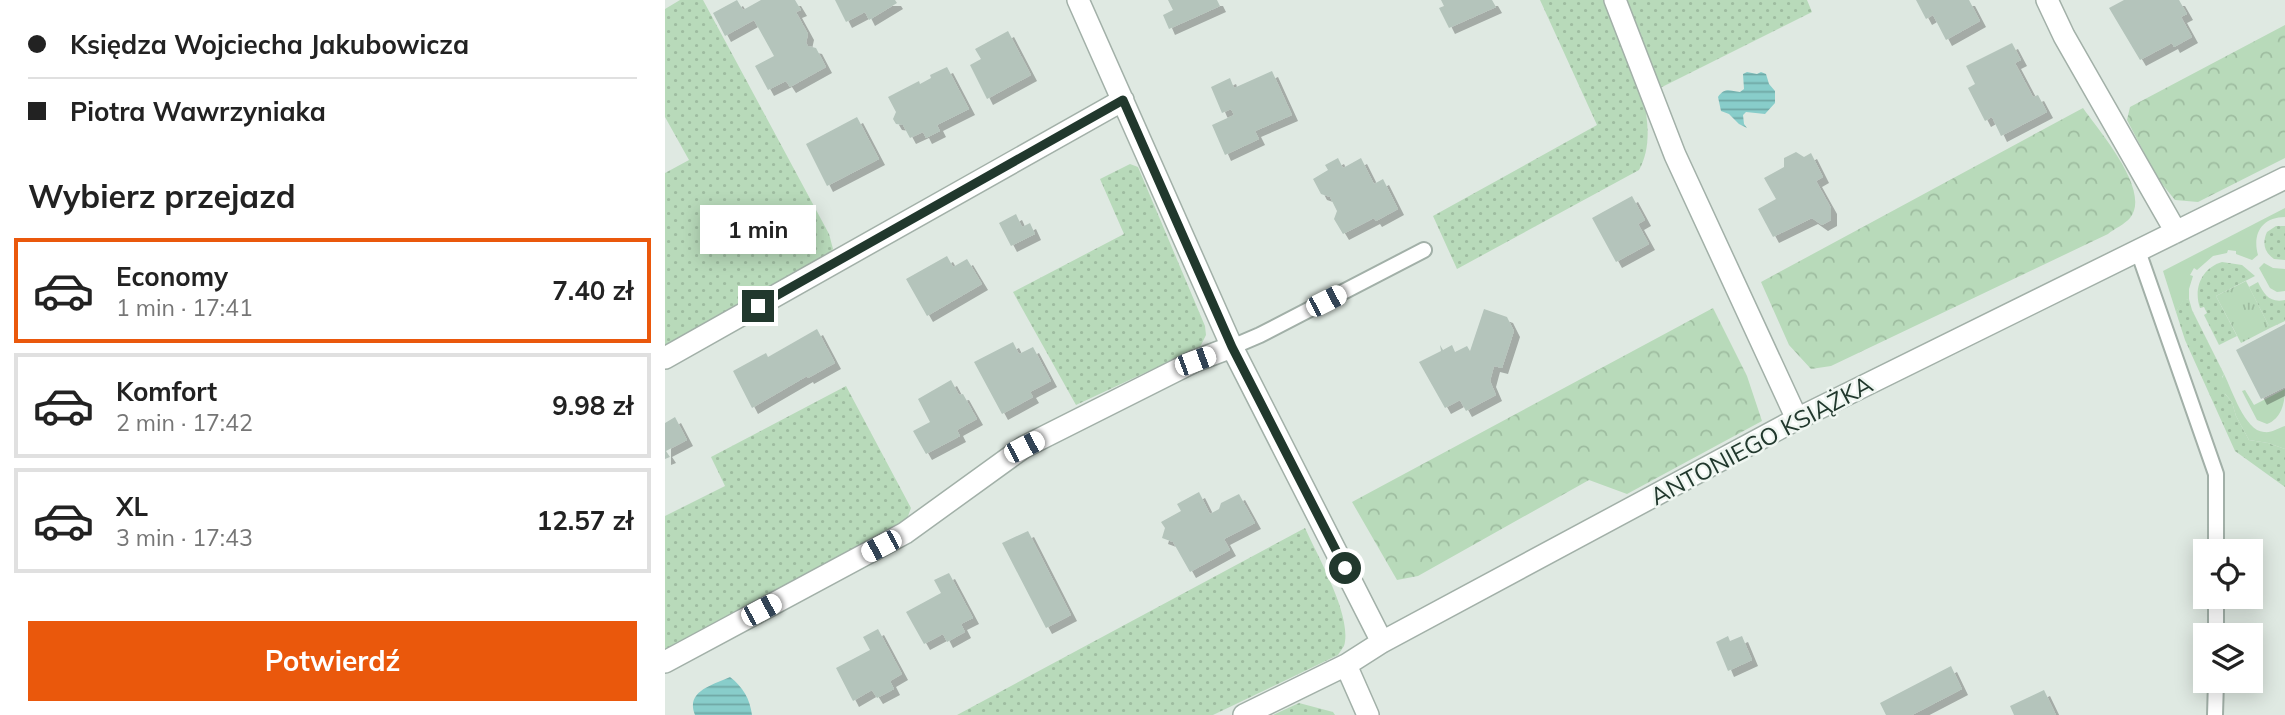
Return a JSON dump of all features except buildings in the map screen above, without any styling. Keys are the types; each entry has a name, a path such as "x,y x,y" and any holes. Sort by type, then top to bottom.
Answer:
{"street":[{"path":"1078,0 1232,347 1383,642"},
{"path":"1615,0 1675,155 1797,419"},
{"path":"2047,0 2064,36 2176,232"},
{"path":"665,358 1123,100"},
{"name":"ANTONIEGO KSIĄŻKA","path":"1244,715 1346,665 1383,642 1797,419 2285,178"},
{"path":"665,662 905,533 1024,447 1195,361 1232,347"},
{"path":"1346,665 1368,715"}],"lane":[{"path":"1232,347 1424,250"},
{"path":"2138,251 2217,474 2216,539"},
{"path":"2215,693 2215,715"}],"green space":[{"path":"680,0 703,0 829,234 833,249 821,264 665,347 665,173 689,160 665,117 665,9"},
{"path":"1540,0 1607,0 1640,85 1648,130 1646,151 1639,170 1457,269 1433,216 1597,125"},
{"path":"1624,0 1807,0 1812,12 1660,88"},
{"path":"2285,25 2285,158 2198,202 2175,200 2158,179 2127,120 2130,107"},
{"path":"2083,108 2111,146 2129,177 2135,206 2130,218 2108,234 1831,366 1811,369 1789,345 1761,282"},
{"path":"1130,164 1138,167 1205,326 1206,335 1200,347 1076,405 1013,292 1124,234 1100,179"},
{"path":"2285,208 2285,217 2270,220 2261,228 2256,240 2258,255 2252,260 2236,254 2236,251 2228,250 2227,253 2213,256 2197,270 2194,268 2190,275 2193,276 2189,299 2183,301 2176,312 2163,271"},
{"path":"2276,226 2285,226 2285,260 2274,259 2265,247 2267,232"},
{"path":"2222,262 2242,265 2255,276 2216,296 2237,336 2219,345 2204,315 2207,313 2204,307 2200,308 2198,293 2204,274"},
{"path":"2264,263 2273,268 2285,269 2285,291 2277,292 2270,288 2259,268"},
{"path":"2246,281 2270,328 2241,343 2216,296"},
{"path":"2258,282 2268,297 2285,300 2285,321 2270,328 2249,287"},
{"path":"2189,299 2224,374 2222,377 2225,394 2232,402 2249,440 2285,449 2285,487 2235,451 2185,340 2176,312 2183,300"},
{"path":"1713,308 1747,376 1762,421 1627,494 1589,480 1418,576 1397,580 1352,502"},
{"path":"2224,374 2240,409 2251,425 2264,432 2285,426 2285,449 2249,440 2232,402 2221,389 2220,382"},
{"path":"846,386 911,508 907,519 665,649 665,516 725,486 711,457"},
{"path":"2285,389 2281,410 2272,422 2267,424 2257,420 2242,391 2245,390 2254,405"},
{"path":"1305,528 1339,603 1345,634 1344,646 1338,655 1213,715 957,715"},
{"path":"1299,703 1333,712 1335,715 1273,715"}],"water":[{"path":"1743,74 1766,74 1775,91 1775,103 1765,114 1746,112 1743,115 1747,128 1721,111 1718,97 1725,91 1740,92 1744,89"},
{"path":"730,677 745,694 752,715 695,715 693,707 697,695 709,686"}],"route":[{"path":"758,306 1123,100 1232,347 1345,568"}]}
